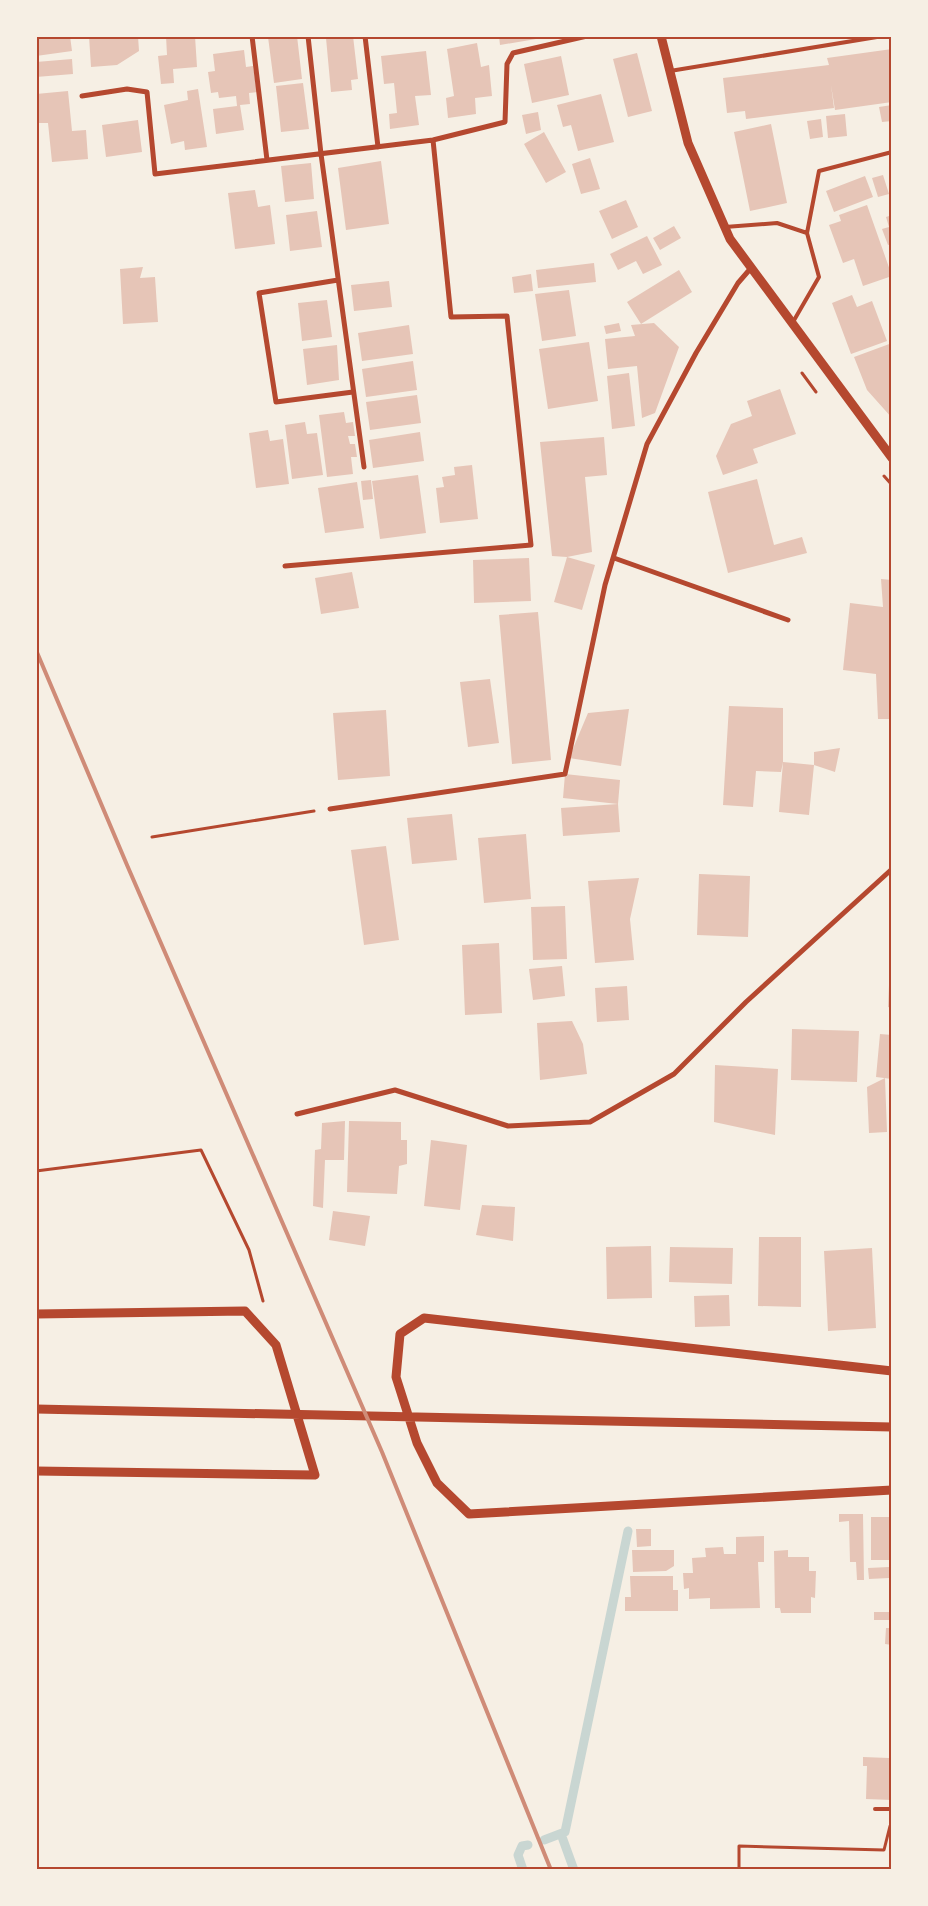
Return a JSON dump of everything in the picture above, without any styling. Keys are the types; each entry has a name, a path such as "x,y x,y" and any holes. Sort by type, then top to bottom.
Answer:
{"street":[{"path":"252,36 267,160"},
{"path":"308,36 321,154 364,467"},
{"path":"365,36 378,147"},
{"path":"82,96 128,89 147,92 155,174 433,140 505,122 507,64 513,53 587,36"},
{"path":"661,36 688,142 730,240 892,458"},
{"path":"285,566 531,545 507,316 452,316 433,140"},
{"path":"330,809 565,774 605,585 647,444 696,353 738,283 751,268"},
{"path":"338,280 259,293 276,402 353,392"},
{"path":"614,558 788,620"},
{"path":"297,1114 395,1090 508,1126 590,1122 674,1074 746,1002 892,869"},
{"path":"36,1314 245,1311 276,1345 315,1475 36,1472"},
{"path":"892,1371 424,1318 400,1334 396,1377 417,1443 437,1483 469,1514 892,1490"},
{"path":"36,1409 892,1426"}],"lane":[{"path":"670,71 883,36"},
{"path":"792,324 819,277 807,233 819,171 892,152"},
{"path":"725,227 777,223 807,233"},
{"path":"875,1809 892,1809"}],"path":[{"path":"152,837 330,809"},
{"path":"36,1171 201,1150 249,1250 266,1308"},
{"path":"739,1870 739,1846 884,1850 892,1820"}],"building":[{"path":"36,36 70,36 72,51 36,56"},
{"path":"89,36 138,36 139,51 117,65 91,67"},
{"path":"166,36 195,36 197,67 173,69 174,83 161,84 158,56 167,55"},
{"path":"297,36 302,79 274,83 268,37"},
{"path":"353,36 358,79 351,80 352,90 331,92 326,38"},
{"path":"499,36 536,36 536,39 500,45"},
{"path":"477,43 481,67 489,65 492,96 475,98 476,114 448,118 446,98 454,96 447,49"},
{"path":"892,49 892,102 835,110 831,85 834,108 746,119 745,111 727,113 723,78 829,65 827,58"},
{"path":"244,50 246,67 253,66 257,92 249,93 250,104 240,105 244,130 216,134 213,109 237,106 236,96 219,98 218,92 211,93 208,72 215,71 213,54"},
{"path":"426,51 431,95 415,96 419,125 390,129 389,114 397,113 394,83 384,84 381,56"},
{"path":"637,53 652,111 628,117 613,59"},
{"path":"561,56 569,95 532,103 524,64"},
{"path":"72,59 73,74 36,77 36,62"},
{"path":"303,83 309,129 281,132 276,86"},
{"path":"198,89 207,147 185,150 184,141 171,144 164,105 188,100 187,91"},
{"path":"68,91 72,131 86,130 88,159 52,162 48,123 36,123 36,94"},
{"path":"601,94 614,142 578,151 571,125 563,127 557,105"},
{"path":"892,105 892,121 882,122 879,107"},
{"path":"538,112 541,130 526,134 522,115"},
{"path":"845,114 847,136 828,138 826,116"},
{"path":"821,119 823,137 810,139 807,121"},
{"path":"138,120 142,152 106,157 102,125"},
{"path":"771,124 787,203 750,211 734,132"},
{"path":"544,132 566,172 546,183 524,144"},
{"path":"590,158 600,189 581,194 572,164"},
{"path":"381,161 389,224 346,230 338,168"},
{"path":"311,163 314,199 285,202 281,166"},
{"path":"883,175 889,194 878,197 872,178"},
{"path":"865,176 873,197 834,212 826,191"},
{"path":"255,190 258,207 270,205 275,244 235,249 228,193"},
{"path":"626,200 638,227 612,239 599,211"},
{"path":"867,205 892,276 863,286 854,259 843,263 829,225 841,221 839,215"},
{"path":"317,211 322,247 290,251 286,215"},
{"path":"892,215 892,244 888,245 882,229 889,227 886,217"},
{"path":"674,226 681,238 660,250 653,238"},
{"path":"647,236 662,265 643,274 636,261 618,270 610,254"},
{"path":"594,263 596,282 538,288 536,270"},
{"path":"143,267 140,278 155,277 158,322 123,324 120,269"},
{"path":"679,270 692,292 641,324 627,302"},
{"path":"531,274 533,291 514,293 512,277"},
{"path":"389,281 392,307 354,311 351,285"},
{"path":"569,290 576,336 542,341 535,294"},
{"path":"852,295 857,307 872,301 887,341 851,354 832,303"},
{"path":"327,300 332,337 302,341 298,303"},
{"path":"619,323 621,331 606,334 604,326"},
{"path":"654,323 679,347 655,413 642,418 637,366 608,369 605,339 635,336 631,325"},
{"path":"409,325 413,354 362,361 358,333"},
{"path":"589,342 598,401 548,409 539,349"},
{"path":"892,343 892,418 867,390 854,357"},
{"path":"337,345 339,380 307,385 303,349"},
{"path":"413,361 417,390 366,397 362,369"},
{"path":"629,373 635,426 612,429 607,376"},
{"path":"780,389 796,434 753,449 758,463 723,475 716,456 731,424 752,416 747,401"},
{"path":"417,395 421,423 370,430 366,402"},
{"path":"344,412 346,423 353,422 355,436 348,436 350,444 355,444 357,457 351,457 353,474 327,477 319,415"},
{"path":"305,422 307,434 317,433 323,475 292,479 285,425"},
{"path":"268,430 270,441 283,439 289,484 256,488 249,433"},
{"path":"420,432 424,461 373,468 369,440"},
{"path":"604,437 607,475 585,477 592,552 567,557 552,556 540,442"},
{"path":"472,465 478,519 440,523 436,488 444,487 442,477 455,475 454,467"},
{"path":"418,475 426,533 380,539 372,481"},
{"path":"757,479 774,545 802,537 807,553 728,573 708,492"},
{"path":"371,480 373,499 363,500 361,481"},
{"path":"357,482 364,528 325,533 318,488"},
{"path":"567,557 595,565 582,610 554,602"},
{"path":"529,558 531,601 474,603 473,560"},
{"path":"352,572 359,608 321,614 315,578"},
{"path":"881,579 892,580 892,719 878,719 876,674 843,670 850,603 883,607"},
{"path":"538,612 551,760 512,764 499,615"},
{"path":"490,679 499,743 468,747 460,682"},
{"path":"729,706 783,708 783,762 781,772 756,771 753,807 723,805"},
{"path":"629,709 621,766 569,758 588,713"},
{"path":"386,710 390,776 338,780 333,713"},
{"path":"840,748 835,772 814,765 814,752"},
{"path":"783,762 814,765 809,815 779,812"},
{"path":"565,774 620,780 618,804 563,798"},
{"path":"618,804 620,832 563,836 561,808"},
{"path":"452,814 457,860 412,864 407,818"},
{"path":"526,834 531,899 484,903 478,838"},
{"path":"386,846 399,940 364,945 351,850"},
{"path":"699,874 750,876 748,937 697,935"},
{"path":"639,878 630,919 634,960 595,963 588,881"},
{"path":"565,906 567,959 533,960 531,907"},
{"path":"499,943 502,1013 465,1015 462,945"},
{"path":"562,966 565,996 533,1000 529,969"},
{"path":"889,985 892,985 892,1008 888,1007"},
{"path":"627,986 629,1020 597,1022 595,988"},
{"path":"572,1021 583,1044 587,1074 540,1080 537,1023"},
{"path":"792,1029 859,1031 857,1082 791,1080"},
{"path":"880,1034 892,1035 892,1079 876,1077"},
{"path":"715,1065 778,1069 775,1135 714,1122"},
{"path":"885,1078 887,1132 869,1133 867,1087"},
{"path":"345,1121 344,1160 325,1160 323,1208 313,1206 315,1150 321,1149 322,1123"},
{"path":"349,1121 401,1122 401,1140 407,1140 407,1164 399,1166 397,1194 347,1192"},
{"path":"431,1140 467,1145 460,1210 424,1206"},
{"path":"482,1205 515,1207 513,1241 476,1235"},
{"path":"333,1211 370,1216 365,1246 329,1240"},
{"path":"759,1237 801,1237 801,1307 758,1306"},
{"path":"651,1246 652,1298 607,1299 606,1247"},
{"path":"670,1247 733,1248 732,1284 669,1282"},
{"path":"872,1248 876,1328 828,1331 824,1251"},
{"path":"729,1295 730,1326 695,1327 694,1296"},
{"path":"839,1514 863,1514 864,1580 857,1580 856,1562 850,1562 849,1521 839,1522"},
{"path":"871,1517 892,1517 892,1560 871,1560"},
{"path":"636,1529 651,1529 651,1546 637,1547"},
{"path":"764,1536 764,1562 758,1562 760,1608 710,1609 710,1598 689,1599 689,1588 684,1589 683,1573 693,1573 692,1558 706,1557 705,1548 723,1547 724,1554 736,1554 736,1537"},
{"path":"632,1550 674,1550 674,1566 666,1571 633,1572"},
{"path":"788,1550 788,1557 809,1557 809,1571 816,1571 815,1598 811,1597 811,1613 781,1613 780,1608 775,1608 774,1551"},
{"path":"889,1567 889,1578 869,1579 868,1568"},
{"path":"630,1576 673,1576 673,1590 678,1590 678,1611 625,1611 625,1597 631,1597"},
{"path":"874,1612 890,1612 890,1620 874,1620"},
{"path":"886,1628 892,1628 892,1645 885,1644"},
{"path":"863,1757 889,1758 889,1762 892,1762 892,1800 866,1799 867,1766 863,1766"}],"waterway":[{"path":"544,1840 565,1832 628,1531"},
{"path":"561,1834 574,1870"},
{"path":"523,1870 518,1855 522,1846 528,1845"}],"railway":[{"path":"36,650 127,865 382,1452 551,1870"}]}
